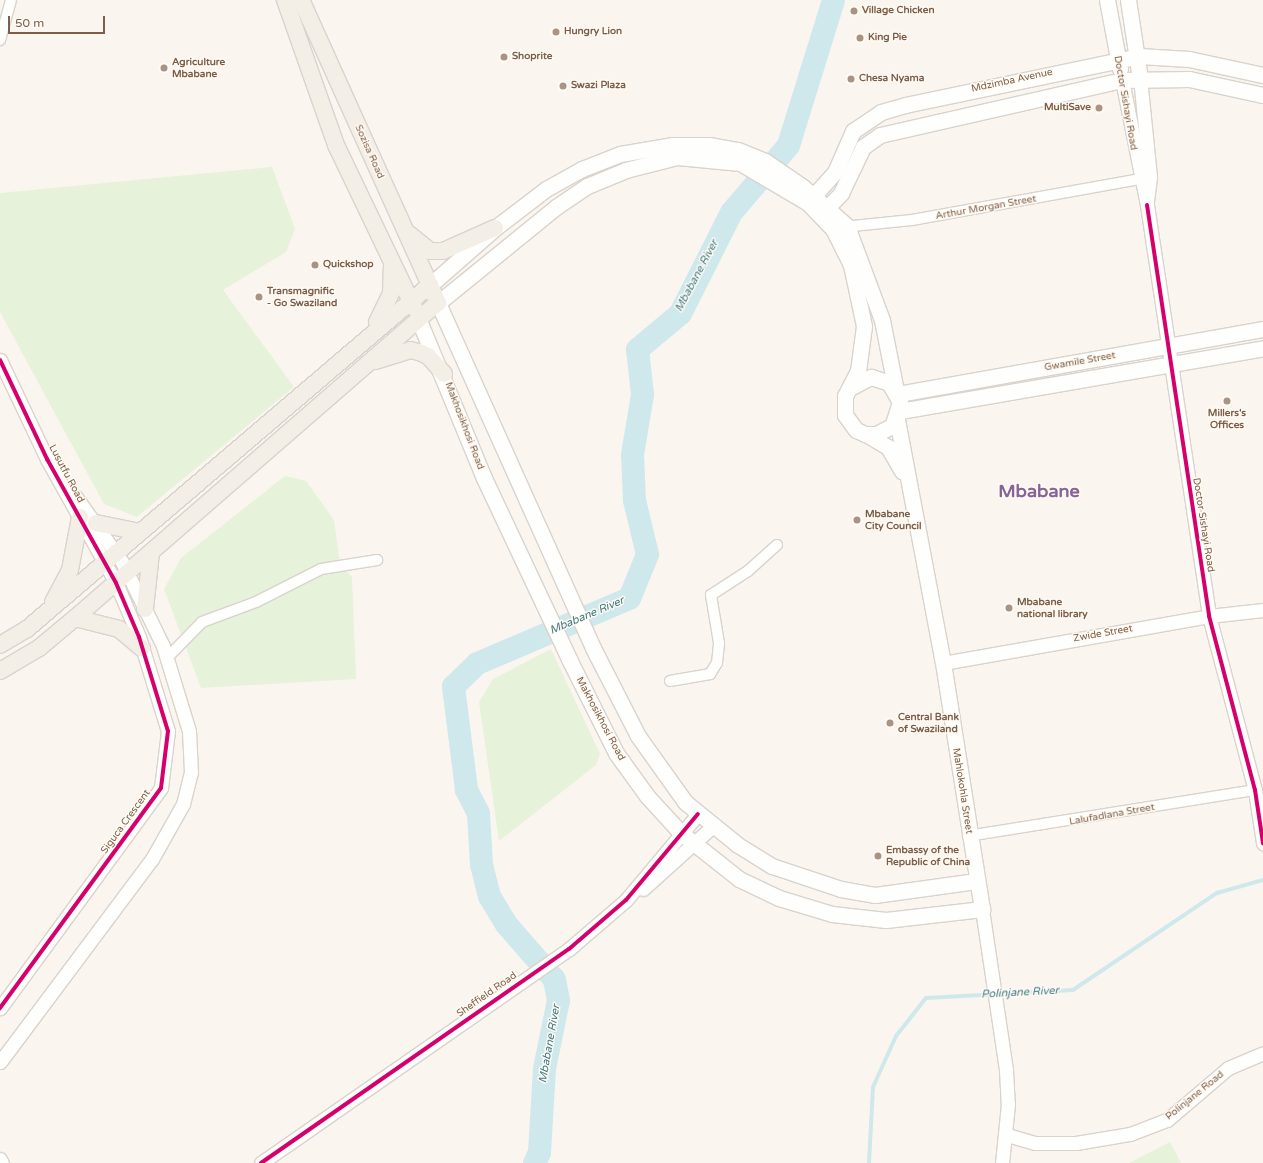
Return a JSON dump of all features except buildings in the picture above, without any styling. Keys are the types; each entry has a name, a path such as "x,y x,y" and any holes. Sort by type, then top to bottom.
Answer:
{"main road":[{"path":"285,0 336,145 418,318"},
{"name":"Sozisa Road","path":"301,0 438,303"},
{"name":"Doctor Sishayi Road","path":"1107,0 1122,80"},
{"name":"Doctor Sishayi Road","path":"1128,0 1139,56 1140,78"},
{"name":"Mdzimba Avenue","path":"811,199 836,172 853,130 881,112 1118,59 1139,56 1189,59 1263,75"},
{"path":"825,211 841,193 863,147 872,139 1122,80 1140,78 1218,83 1263,95"},
{"path":"0,672 39,648 75,618 116,568 140,532 410,299 430,285 495,228 546,189 620,154 688,144 710,144 749,161 787,182 825,211 840,227 882,320 897,392 899,415 884,432 865,434 856,430 845,415 845,396 858,371 864,326 851,265 840,227"},
{"path":"0,645 50,609 116,568 152,553 369,363 418,318 556,207 587,186 626,170 677,157 707,157 749,161"},
{"path":"403,226 430,251 458,246 495,228"},
{"path":"368,335 391,293 392,262"},
{"path":"438,303 568,597 593,648 642,742 685,802 713,826 772,866 841,889 875,895 976,881"},
{"name":"Makhosikhosi Road","path":"418,318 444,374 484,478 569,659 616,753 647,796 681,833 739,879 779,898 832,914 886,920 982,909"},
{"name":"Gwamile Street","path":"897,392 1263,329"},
{"name":"Gwamile Street","path":"899,415 1263,348"},
{"path":"369,363 410,350 428,356 444,374"},
{"path":"850,388 871,377 881,379 897,392"},
{"name":"Mahlokohla Street","path":"899,415 910,491 943,663 968,836 982,909"},
{"name":"Mahlokohla Street","path":"865,434 892,452 910,491"},
{"path":"50,609 70,570 80,517"},
{"path":"96,522 140,532"},
{"path":"145,608 152,553"},
{"path":"75,618 119,630 142,648"}],"street":[{"path":"0,40 11,0"},
{"name":"Doctor Sishayi Road","path":"1140,78 1150,177 1147,205"},
{"name":"Doctor Sishayi Road","path":"1122,80 1139,179 1147,205 1209,616 1255,790 1263,843"},
{"name":"Arthur Morgan Street","path":"840,227 920,219 1139,179"},
{"name":"Lusutfu Road","path":"0,360 47,459 80,517 116,568"},
{"name":"Lusutfu Road","path":"47,459 96,522 116,568"},
{"path":"670,681 710,674 718,663 719,643 711,595 748,571 777,545"},
{"path":"167,658 202,622 256,602 322,568 377,560"},
{"path":"0,1062 152,859 183,804 192,772 189,732 167,658 145,608 116,568"},
{"name":"Siguca Crescent","path":"0,1008 160,788 168,731 116,568"},
{"name":"Zwide Street","path":"943,663 1209,616 1263,610"},
{"name":"Lalufadlana Street","path":"968,836 1255,790"},
{"name":"Sheffield Road","path":"626,900 698,814"},
{"name":"Sheffield Road","path":"261,1163 569,949 626,900 696,846 713,826"},
{"name":"Mahlokohla Street","path":"982,909 999,1011 1008,1104 1007,1135 1002,1163"},
{"name":"Polinjane Road","path":"1007,1135 1035,1143 1076,1143 1130,1134 1167,1120 1228,1068 1263,1053"},
{"path":"0,1159 2,1163"}],"green space":[{"path":"272,167 295,229 286,252 223,290 294,387 137,517 104,504 0,312 0,193"},
{"path":"285,476 306,481 334,520 340,564 352,577 356,679 201,688 164,589 181,558"},
{"path":"551,649 600,754 596,765 499,841 479,702 493,679"},
{"path":"1170,1142 1181,1163 1129,1163"}],"waterway":[{"name":"Mbabane River","path":"534,1163 539,1152 544,1068 558,1000 554,979 506,924 489,896 481,864 478,813 466,789 453,686 477,663 629,598 647,554 634,500 632,454 642,394 637,349 680,313 731,212 788,145 833,0"},
{"name":"Polinjane River","path":"869,1163 873,1087 896,1036 926,998 1073,990 1217,893 1263,880"}],"cycle path":[{"path":"1147,205 1209,616 1255,790 1263,843"},
{"path":"0,360 47,459 116,583 139,637 168,731 161,788 0,1008"},
{"path":"261,1163 569,949 626,900 698,814"}],"place":[{"name":"Village Chicken","path":"854,11"},
{"name":"Hungry Lion","path":"556,32"},
{"name":"King Pie","path":"860,38"},
{"name":"Shoprite","path":"504,57"},
{"name":"Agriculture Mbabane","path":"164,68"},
{"name":"Chesa Nyama","path":"851,79"},
{"name":"Swazi Plaza","path":"563,86"},
{"name":"MultiSave","path":"1099,108"},
{"name":"Quickshop","path":"315,265"},
{"name":"Transmagnific - Go Swaziland","path":"259,297"},
{"name":"Millers's Offices","path":"1227,401"},
{"name":"Mbabane City Council","path":"857,520"},
{"name":"Mbabane national library","path":"1009,608"},
{"name":"Central Bank of Swaziland","path":"890,723"},
{"name":"Embassy of the Republic of China","path":"878,856"}],"district":[{"name":"Mbabane","path":"1039,491"}]}
